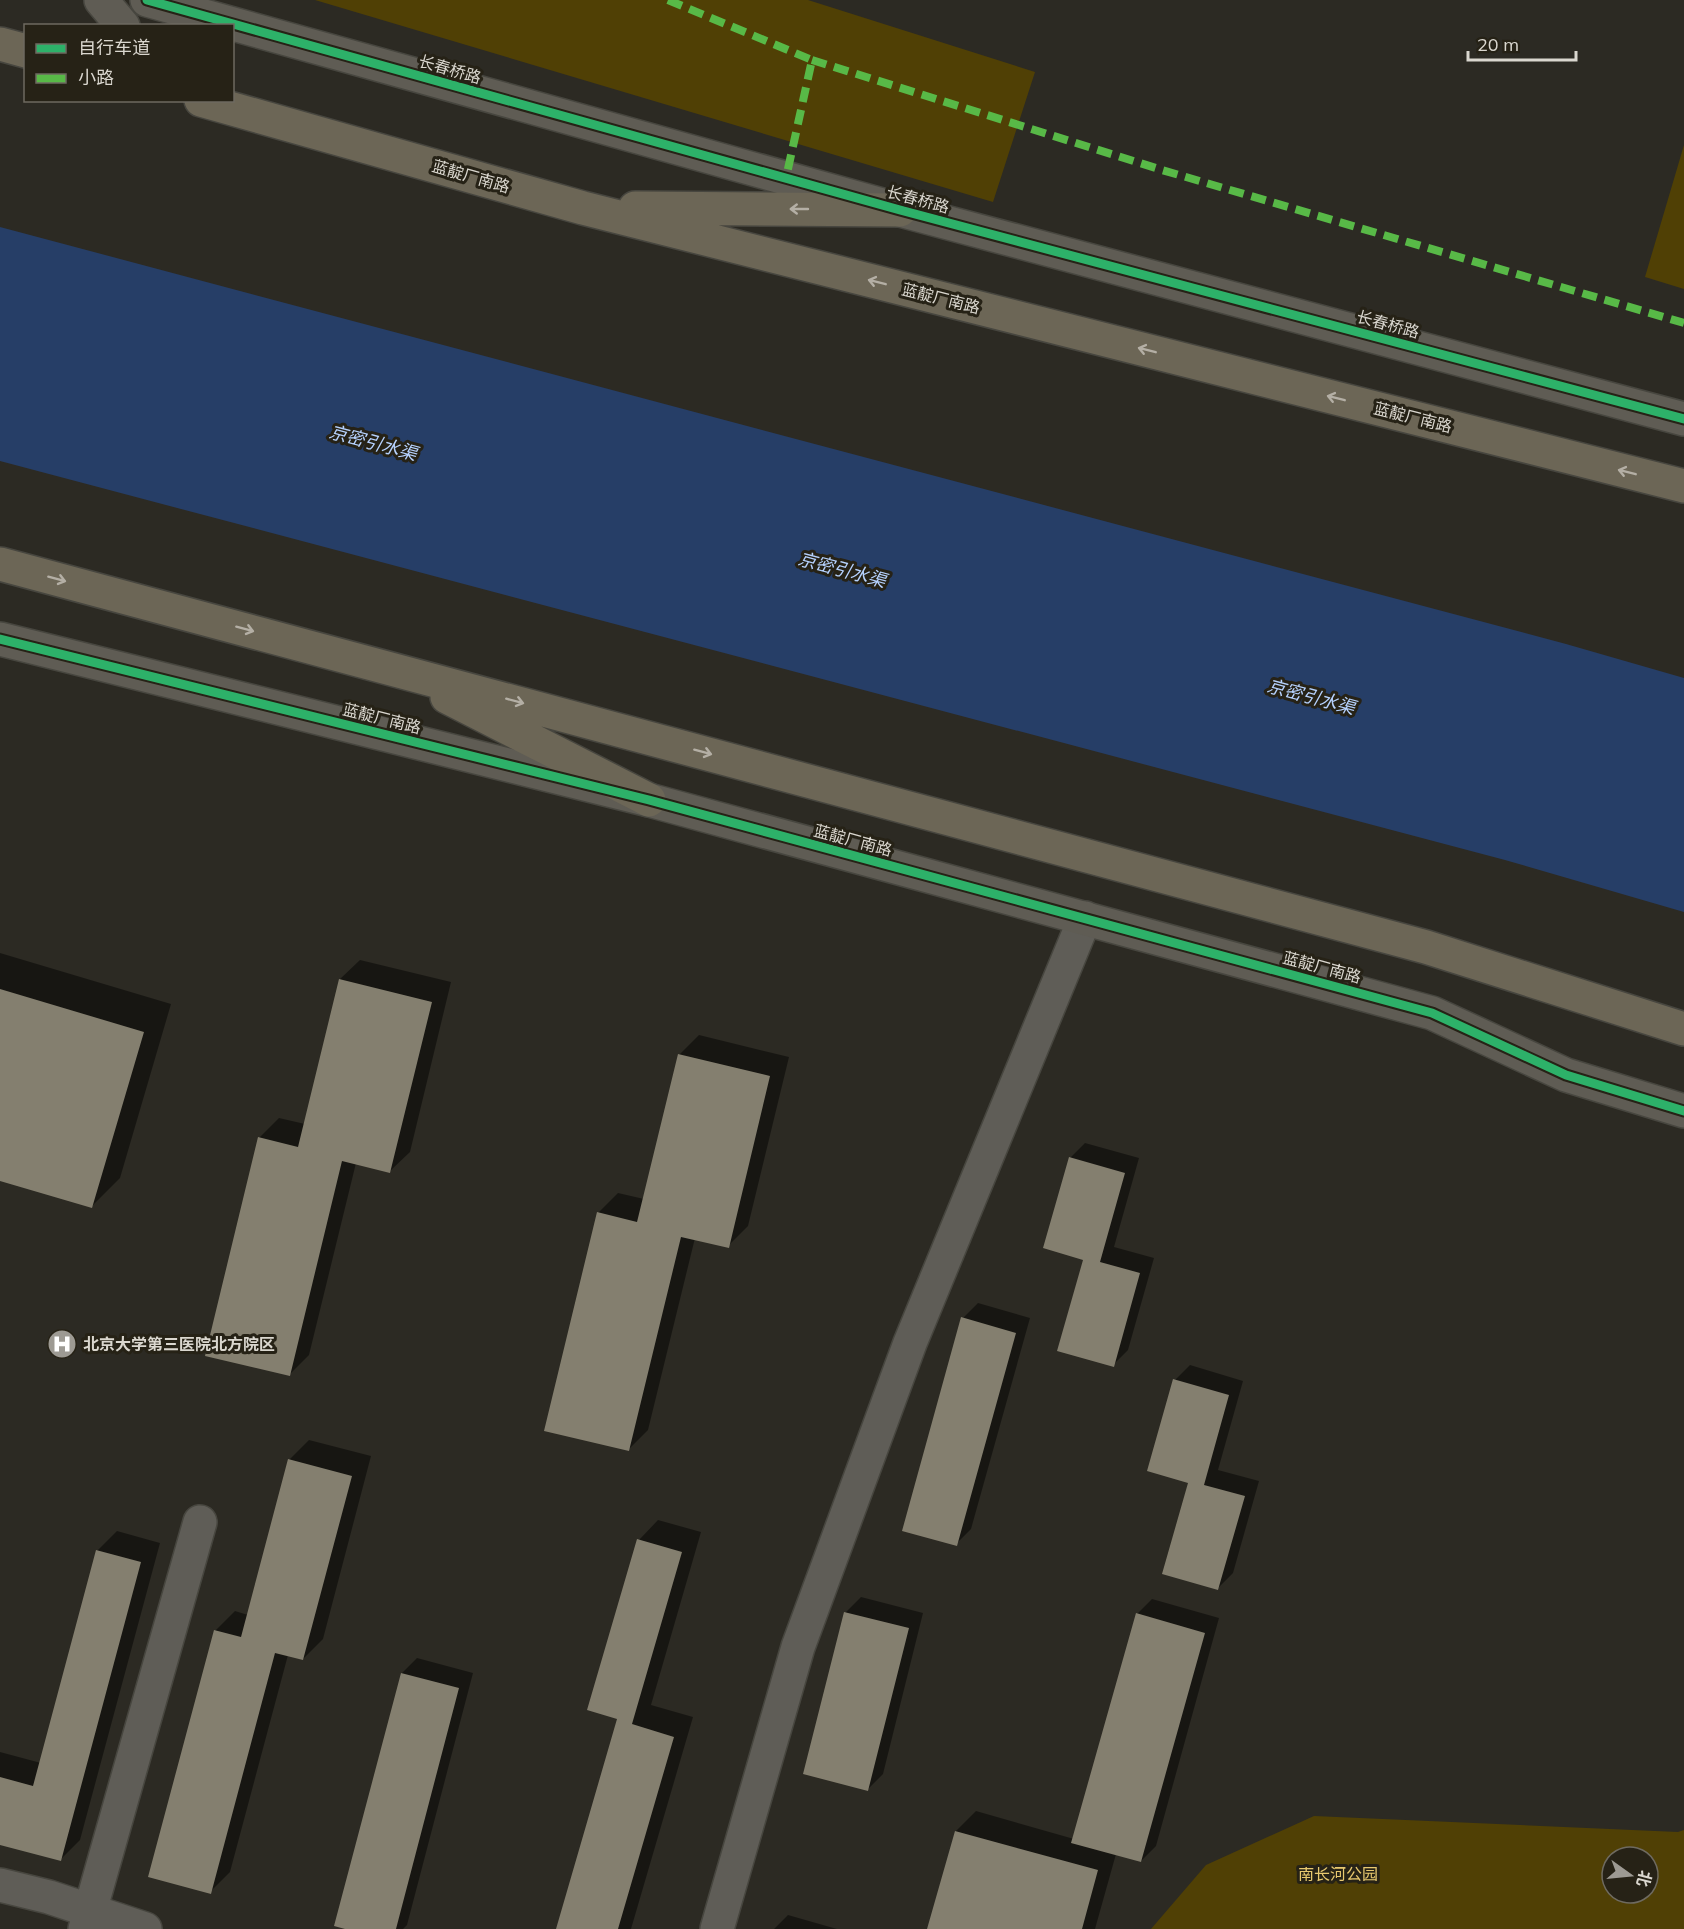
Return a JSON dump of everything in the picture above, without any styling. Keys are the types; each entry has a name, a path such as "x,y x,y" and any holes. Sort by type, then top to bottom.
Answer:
{"highway":[{"path":"0,44 24,50"},
{"name":"蓝靛厂南路","path":"208,102 583,208 1684,486"},
{"path":"583,208 900,210"},
{"path":"0,564 1426,947 1684,1029"},
{"path":"386,666 649,800"}],"street":[{"path":"101,0 121,24"},
{"name":"长春桥路","path":"147,0 233,24"},
{"name":"长春桥路","path":"234,24 900,210 1684,419"},
{"name":"蓝靛厂南路","path":"0,639 649,800 1432,1013 1566,1075 1684,1111"},
{"path":"717,1929 802,1636 910,1343 1085,918"},
{"path":"87,1920 200,1522"},
{"path":"0,1885 48,1897 87,1920 145,1929"}],"green space":[{"path":"315,0 808,0 1035,72 993,202"},
{"path":"1684,145 1684,289 1645,277"},
{"name":"南长河公园","path":"1314,1816 1678,1832 1684,1830 1684,1929 1151,1929 1206,1865"}],"water":[{"name":"京密引水渠","path":"0,227 1566,644 1684,678 1684,912 1505,860 0,461"}],"building":[{"path":"339,979 432,1002 390,1173 342,1161 290,1376 205,1356 258,1137 298,1147"},
{"path":"0,989 144,1032 92,1208 0,1181"},
{"path":"678,1054 770,1076 729,1248 681,1237 629,1451 544,1431 597,1212 637,1222"},
{"path":"1069,1157 1125,1173 1100,1262 1140,1273 1114,1367 1057,1351 1083,1260 1043,1248"},
{"path":"961,1317 1016,1333 957,1546 902,1531"},
{"path":"1173,1379 1229,1395 1204,1485 1245,1496 1218,1590 1162,1574 1188,1483 1147,1471"},
{"path":"288,1459 352,1476 303,1660 275,1653 211,1894 148,1877 214,1630 241,1637"},
{"path":"637,1539 682,1552 632,1724 674,1737 618,1929 556,1929 617,1719 587,1710"},
{"path":"96,1550 141,1562 61,1861 0,1845 0,1777 33,1786"},
{"path":"844,1612 909,1628 868,1791 803,1774"},
{"path":"1136,1613 1205,1633 1141,1862 1071,1843"},
{"path":"401,1673 459,1688 396,1929 345,1929 334,1926"},
{"path":"955,1831 1098,1870 1082,1929 927,1929"}],"marked path":[{"path":"668,0 812,60 786,178"},
{"path":"812,60 1162,170 1684,323"}],"cycle path":[{"path":"147,0 233,24"},
{"path":"234,24 900,210 1684,419"},
{"path":"0,639 649,800 1432,1013 1566,1075 1684,1111"}],"place":[{"name":"北京大学第三医院北方院区","path":"62,1344"}]}
